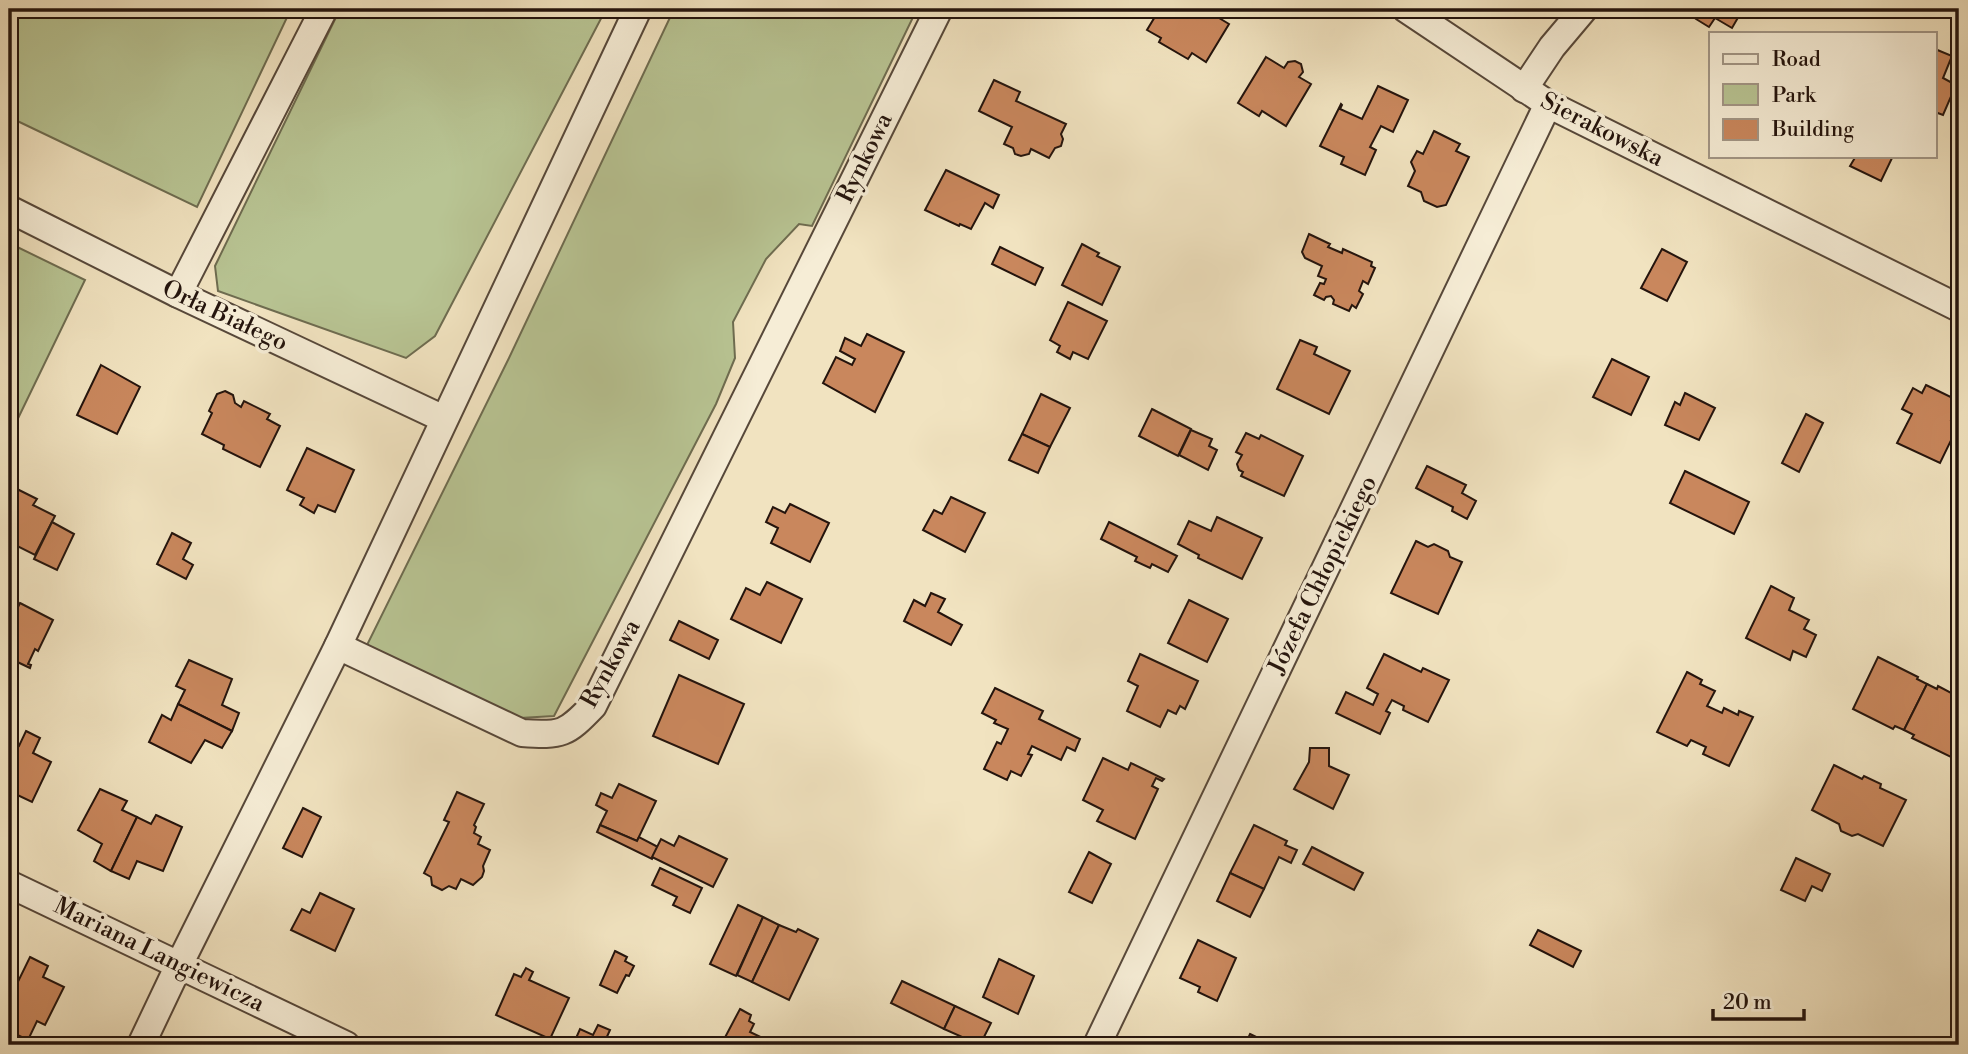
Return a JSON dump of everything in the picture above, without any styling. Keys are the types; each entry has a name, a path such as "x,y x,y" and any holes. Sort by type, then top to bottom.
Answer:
{"street":[{"path":"178,294 324,9"},
{"path":"142,1045 338,646 638,9"},
{"name":"Rynkowa","path":"338,646 522,733 547,735 572,729 593,706 939,9"},
{"name":"Sierakowska","path":"1406,9 1548,104 1959,308"},
{"path":"1524,89 1552,47 1584,9"},
{"name":"Józefa Chłopickiego","path":"1097,1045 1548,104"},
{"name":"Orła Białego","path":"9,209 178,294 444,419"},
{"name":"Mariana Langiewicza","path":"9,884 346,1045"}],"green space":[{"path":"9,9 291,9 197,207 9,117"},
{"path":"340,9 606,9 435,336 406,358 218,291 215,266"},
{"path":"674,9 917,9 812,226 799,224 766,259 733,322 735,358 716,404 554,716 520,718 367,645 509,358"},
{"path":"9,243 85,280 9,437"}],"building":[{"path":"1147,9 1204,9 1229,24 1206,62 1192,53 1188,59 1159,42 1161,38 1147,30 1156,15"},
{"path":"1699,9 1743,9 1732,28 1715,18 1709,27 1696,19 1701,10"},
{"path":"1937,50 1952,56 1943,78 1956,85 1943,115 1937,113"},
{"path":"1266,57 1284,68 1288,62 1301,64 1303,72 1299,77 1311,84 1286,126 1262,111 1259,116 1238,103"},
{"path":"994,80 1020,92 1016,101 1066,124 1061,134 1061,146 1055,148 1049,158 1031,149 1029,154 1015,154 1013,148 1004,144 1012,127 979,111"},
{"path":"1378,86 1408,100 1393,132 1381,126 1370,147 1376,150 1365,175 1341,164 1344,157 1320,146 1341,104 1340,109 1362,119"},
{"path":"1434,131 1460,144 1456,151 1469,157 1446,205 1437,207 1424,201 1421,192 1408,186 1415,171 1411,162 1417,151 1423,154"},
{"path":"1855,158 1892,158 1881,181 1850,166"},
{"path":"946,170 999,195 993,208 985,203 971,229 925,210"},
{"path":"1309,234 1330,244 1328,247 1342,253 1343,249 1372,262 1371,266 1375,268 1368,284 1363,281 1359,291 1363,294 1356,308 1352,305 1349,311 1333,304 1331,296 1324,300 1314,295 1320,283 1324,284 1326,279 1318,276 1322,266 1305,258 1302,252"},
{"path":"1082,244 1099,253 1097,256 1120,267 1102,305 1062,285"},
{"path":"1000,247 1043,268 1035,285 992,264"},
{"path":"1662,249 1687,262 1667,301 1641,288"},
{"path":"1068,302 1107,321 1088,359 1073,352 1070,359 1057,352 1060,346 1050,340"},
{"path":"867,334 904,352 875,412 823,383 836,357 852,365 855,359 840,351 845,338 861,346"},
{"path":"1300,340 1317,347 1314,354 1350,371 1329,414 1277,389"},
{"path":"1612,359 1649,377 1631,415 1593,397"},
{"path":"101,365 140,387 117,434 77,415"},
{"path":"1926,385 1959,401 1951,420 1959,424 1940,463 1897,443 1912,414 1902,409 1913,388 1922,393"},
{"path":"225,391 233,395 235,403 241,407 244,401 270,414 267,419 280,426 260,467 223,449 224,445 202,434 217,394"},
{"path":"1685,393 1715,408 1699,440 1665,425 1675,402 1680,405"},
{"path":"1041,394 1070,408 1050,447 1022,434"},
{"path":"1152,409 1191,429 1178,456 1139,436"},
{"path":"1806,414 1823,423 1799,472 1782,463"},
{"path":"1191,430 1212,439 1209,446 1217,450 1208,470 1179,455"},
{"path":"1246,433 1259,439 1261,435 1303,456 1284,496 1241,476 1243,472 1237,464 1242,455 1236,452"},
{"path":"1022,434 1050,447 1038,473 1009,460"},
{"path":"307,448 354,470 335,512 318,505 314,513 300,505 304,498 287,490"},
{"path":"1427,466 1466,485 1462,493 1476,501 1467,519 1452,511 1453,507 1416,488"},
{"path":"1685,471 1749,502 1734,534 1670,503"},
{"path":"9,485 37,499 33,505 55,516 35,555 9,542"},
{"path":"951,497 985,513 965,552 923,530 934,510 942,514"},
{"path":"790,504 829,523 810,562 771,543 778,528 766,522 773,507 785,513"},
{"path":"1217,517 1262,538 1242,579 1198,558 1199,555 1178,544 1189,521 1211,531"},
{"path":"52,522 74,534 57,570 34,559"},
{"path":"1109,522 1177,556 1168,572 1152,564 1150,568 1135,561 1137,557 1101,539"},
{"path":"172,533 191,543 183,559 193,565 186,579 157,564"},
{"path":"1416,541 1428,547 1434,544 1448,551 1450,557 1462,562 1438,614 1391,593"},
{"path":"767,582 802,599 781,643 731,619 746,588 760,595"},
{"path":"1771,586 1794,598 1789,610 1809,620 1804,629 1816,635 1806,657 1793,651 1790,660 1746,638"},
{"path":"931,593 945,599 938,612 962,625 951,645 904,621 914,600 925,606"},
{"path":"1189,600 1228,619 1207,662 1168,643"},
{"path":"20,603 53,620 38,651 35,649 28,664 31,665 30,668 9,658 9,625"},
{"path":"679,621 718,640 709,659 670,640"},
{"path":"1140,654 1198,681 1185,709 1180,706 1176,714 1168,710 1160,727 1127,711 1138,686 1128,681"},
{"path":"1384,654 1421,672 1423,668 1449,680 1428,722 1403,710 1404,706 1392,700 1386,711 1390,713 1380,734 1336,713 1346,692 1373,705 1378,694 1367,688"},
{"path":"1878,657 1927,684 1904,730 1895,726 1893,729 1853,709"},
{"path":"189,660 232,679 222,705 239,713 232,731 178,704 185,690 176,686"},
{"path":"1687,672 1702,680 1700,684 1715,691 1707,706 1722,713 1724,708 1738,715 1739,711 1753,717 1729,766 1703,754 1706,747 1691,740 1687,746 1657,732"},
{"path":"679,675 744,704 718,764 653,736"},
{"path":"1927,684 1937,689 1938,686 1959,697 1959,745 1953,758 1912,738 1914,735 1904,730"},
{"path":"995,688 1043,711 1039,719 1080,739 1075,751 1067,747 1061,760 1032,746 1028,754 1032,755 1021,776 1011,771 1007,780 984,769 997,742 1001,744 1008,729 994,723 996,720 982,713"},
{"path":"178,704 232,731 222,748 205,740 191,763 149,742 162,715 171,720"},
{"path":"26,731 40,738 33,753 51,762 32,802 9,791 9,746 11,742 19,746"},
{"path":"1310,748 1329,748 1329,766 1349,775 1333,809 1294,789 1309,762"},
{"path":"1103,758 1128,770 1131,763 1164,779 1162,781 1156,778 1152,786 1158,789 1135,839 1097,821 1103,810 1083,800"},
{"path":"1834,765 1862,779 1864,776 1881,784 1880,788 1906,800 1883,846 1858,834 1852,836 1841,831 1839,824 1812,810"},
{"path":"619,784 656,801 637,841 600,825 607,811 596,805 601,793 612,798"},
{"path":"100,789 127,801 122,810 137,817 111,871 94,861 102,844 78,830"},
{"path":"457,792 484,804 474,825 474,833 481,837 478,844 490,850 483,866 482,877 473,885 461,879 456,889 449,886 442,890 432,885 431,877 424,873 449,822 444,820"},
{"path":"303,808 321,817 302,857 283,848"},
{"path":"156,815 182,827 163,871 137,861 129,879 111,871 137,817 151,824"},
{"path":"600,825 637,841 639,837 658,847 652,859 597,832"},
{"path":"1254,825 1287,841 1285,845 1297,850 1291,863 1279,857 1264,889 1230,873"},
{"path":"679,836 727,859 713,887 652,857 661,839 674,846"},
{"path":"1312,847 1363,873 1354,890 1303,864"},
{"path":"1089,852 1111,864 1092,903 1069,892"},
{"path":"1796,858 1830,874 1822,891 1812,886 1805,901 1781,890"},
{"path":"660,868 702,888 690,913 673,905 677,897 652,885"},
{"path":"1230,873 1264,889 1250,917 1217,901"},
{"path":"320,893 354,909 335,951 291,930 302,909 310,913"},
{"path":"738,905 763,917 736,976 710,964"},
{"path":"763,917 779,925 752,982 737,975"},
{"path":"779,925 796,932 798,929 818,939 789,1000 752,982"},
{"path":"1538,930 1581,951 1573,967 1530,945"},
{"path":"1198,940 1236,958 1217,1001 1198,992 1200,987 1180,978"},
{"path":"615,951 627,957 625,961 634,966 617,993 600,985"},
{"path":"30,957 48,966 43,977 64,987 45,1025 37,1021 28,1040 9,1031 9,1000"},
{"path":"999,959 1034,976 1018,1014 983,997"},
{"path":"526,968 533,972 529,980 569,998 550,1039 496,1015 514,974 521,977"},
{"path":"902,981 955,1006 944,1029 891,1003"},
{"path":"955,1006 991,1023 980,1045 944,1029"},
{"path":"740,1009 751,1015 749,1021 754,1024 750,1032 769,1041 767,1045 721,1045"},
{"path":"598,1025 610,1030 605,1041 614,1045 573,1045 580,1029 593,1035"},
{"path":"1250,1034 1273,1045 1245,1045"}]}
